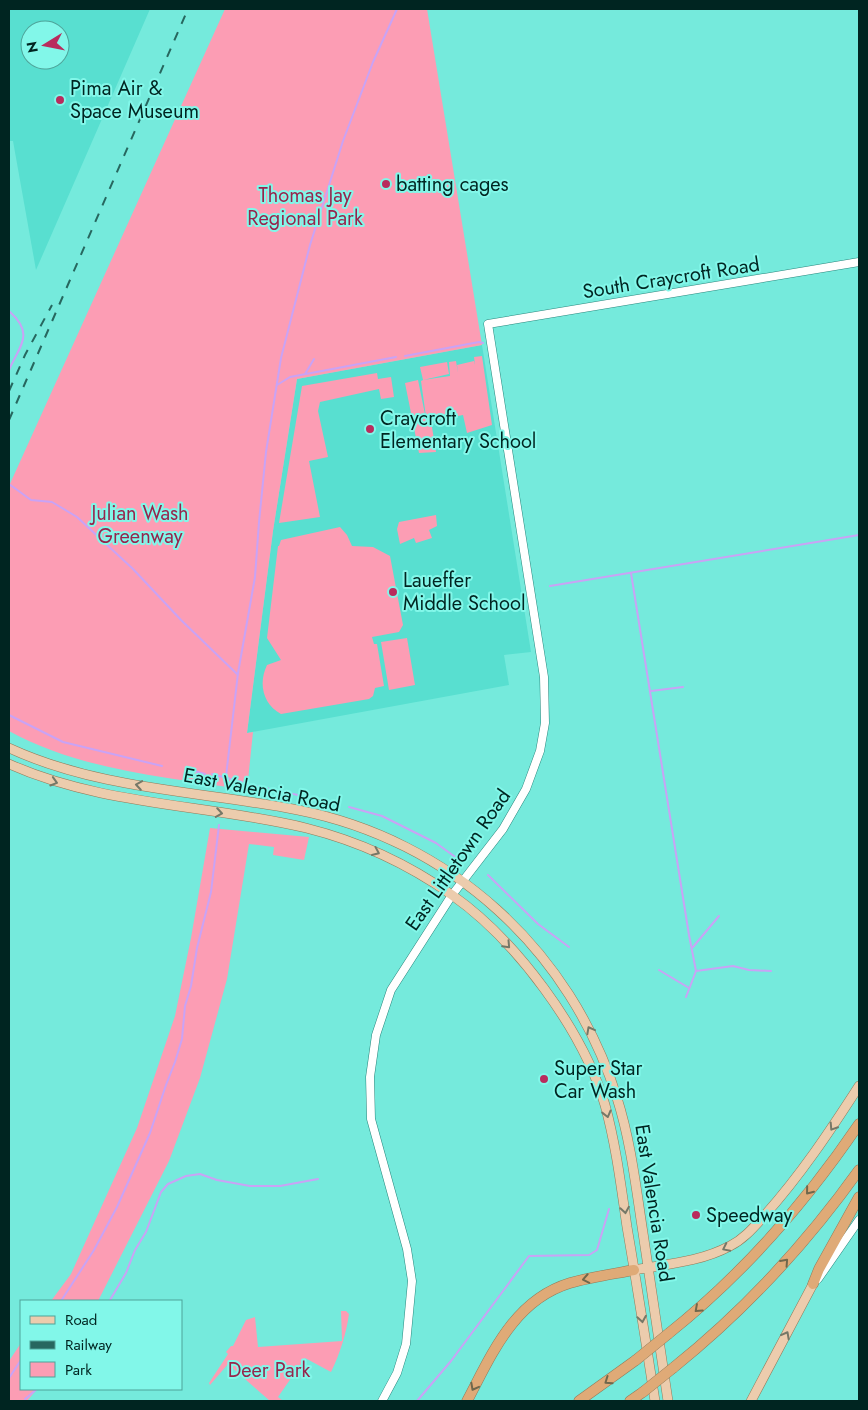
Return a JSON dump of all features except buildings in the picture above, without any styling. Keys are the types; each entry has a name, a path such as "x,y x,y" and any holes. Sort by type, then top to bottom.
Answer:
{"highway":[{"path":"579,1401 636,1360 719,1289 772,1235 817,1182 859,1124"},
{"path":"630,1401 715,1332 776,1272 821,1220 859,1170"},
{"path":"813,1284 819,1269 859,1197"},
{"path":"466,1401 503,1334 531,1304 570,1283 634,1270"}],"main road":[{"name":"East Valencia Road","path":"9,748 45,763 100,779 298,810 336,819 385,837 425,856 463,881 479,893 529,941 560,980 590,1031 608,1071 625,1128 632,1160 668,1401"},
{"name":"East Valencia Road","path":"9,764 52,781 92,792 283,823 322,832 379,853 407,868 452,895 502,940 523,962 561,1013 585,1055 604,1104 617,1162 655,1401"},
{"path":"634,1270 681,1263 712,1255 732,1245 749,1232 777,1201 820,1146 859,1086"},
{"path":"752,1401 813,1284"}],"street":[{"name":"South Craycroft Road","path":"488,324 859,262"},
{"name":"East Littletown Road","path":"382,1401 397,1373 406,1344 412,1282 407,1249 371,1119 370,1077 372,1056 383,1009 391,990 452,895 503,829 526,789 540,751 546,709 544,677 488,324"},
{"path":"813,1284 859,1220"}],"shaded area":[{"name":"Pima Air & Space Museum","path":"9,9 150,9 36,270 13,141 9,141"},
{"name":"Laueffer Middle School","path":"482,345 531,652 504,655 509,685 247,733 273,531 297,379"}],"green space":[{"path":"225,9 427,9 482,345 297,379 273,531 247,733 253,732 247,790 125,771 95,764 37,744 9,731 9,486"},
{"path":"482,356 492,425 467,433 463,415 431,421 436,452 419,453 405,383 418,380 427,424 421,381 450,376 449,362 456,361 458,373 457,365 474,361 475,365 474,357"},
{"path":"447,362 449,374 423,380 420,367"},
{"path":"377,373 378,379 391,377 394,397 381,399 379,389 320,402 318,411 328,457 309,461 320,517 279,523 302,386"},
{"path":"436,515 437,526 429,530 432,538 416,543 414,538 400,544 397,529 399,522"},
{"path":"340,527 347,535 352,546 373,547 390,556 403,625 399,632 372,637 374,644 377,644 384,686 375,688 373,696 369,699 281,714 266,699 263,686 264,672 267,665 281,660 267,638 278,546 281,540"},
{"path":"407,638 415,685 389,690 381,642"},
{"path":"210,828 309,837 304,860 273,855 274,847 249,844 227,979 200,1078 169,1161 99,1300 52,1300 71,1274 137,1128 175,1016"},
{"name":"Deer Park","path":"341,1311 346,1311 349,1314 348,1322 342,1344 331,1372 305,1358 278,1397 283,1401 270,1401 228,1364 210,1385 209,1383 228,1354 226,1352 233,1346 246,1320 255,1317 258,1347 342,1341"},
{"path":"20,1344 20,1390 36,1390 27,1401 9,1401 9,1361"}],"waterway":[{"path":"225,785 238,673 255,577 266,452 281,358 310,245 343,141 373,62 397,9"},
{"path":"9,311 22,326 23,333 21,346 9,370"},
{"path":"405,356 479,342 483,343"},
{"path":"277,385 290,377 396,357"},
{"path":"305,374 314,359"},
{"path":"9,484 31,500 52,502 77,517 133,569 181,620 238,675"},
{"path":"550,586 859,535"},
{"path":"631,573 696,971"},
{"path":"651,691 683,687"},
{"path":"9,715 63,742 162,766"},
{"path":"191,770 205,774"},
{"path":"212,774 242,782"},
{"path":"252,785 330,802"},
{"path":"349,807 382,816 436,843 458,859"},
{"path":"62,1300 94,1250 117,1207 150,1133 175,1062 182,1039 185,1006 191,986 197,948 211,892 219,825"},
{"path":"488,875 538,924 569,947"},
{"path":"693,947 719,916"},
{"path":"686,997 696,971 733,966 749,970 771,971"},
{"path":"659,970 689,988"},
{"path":"110,1300 126,1273 135,1250 146,1232 161,1192 168,1184 186,1176 200,1174 217,1180 250,1186 280,1186 318,1179"},
{"path":"417,1401 451,1361 529,1256 589,1255 597,1250 609,1209"},
{"path":"9,1378 20,1362"},
{"path":"25,1399 36,1390"}],"railway":[{"path":"9,420 188,9"},
{"path":"9,391 25,355 52,305"}],"place":[{"name":"Pima Air & Space Museum","path":"60,100"},
{"name":"batting cages","path":"386,184"},
{"name":"Craycroft Elementary School","path":"370,429"},
{"name":"Laueffer Middle School","path":"393,592"},
{"name":"Super Star Car Wash","path":"544,1079"},
{"name":"Speedway","path":"696,1215"}],"park label":[{"name":"Thomas Jay Regional Park","path":"305,206"},
{"name":"Julian Wash Greenway","path":"140,524"}]}
